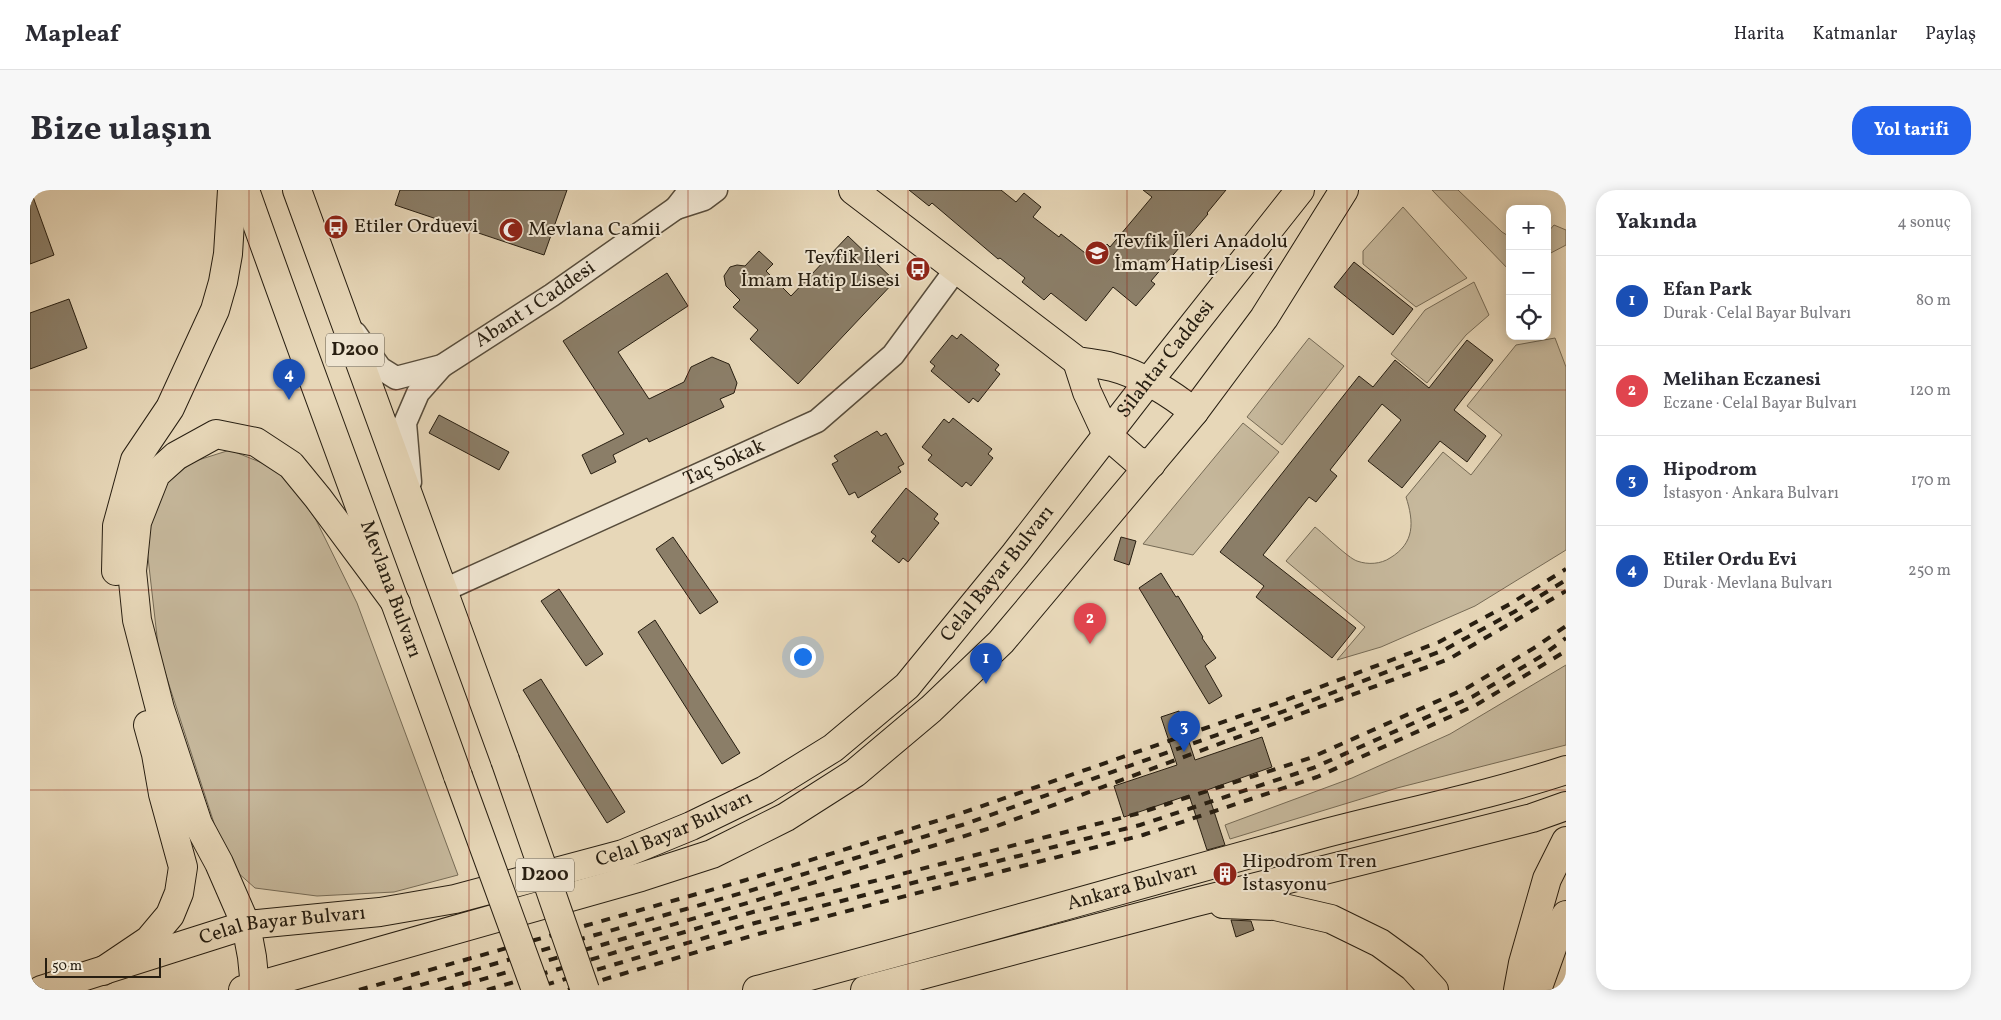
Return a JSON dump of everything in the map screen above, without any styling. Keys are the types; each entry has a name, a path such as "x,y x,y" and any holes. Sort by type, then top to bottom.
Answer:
{"main road":[{"path":"103,971 149,940 170,915 179,893 183,867 163,794 156,754 118,619 116,526 135,460 170,408 214,310 223,282 228,254 232,190"},
{"name":"Mevlana Bulvarı","path":"245,190 313,383 396,603 536,990"},
{"name":"D200","path":"296,190 505,760 585,990"},
{"path":"853,190 1077,361 1113,367 1148,382 1173,395 1194,412 1264,318 1344,190"},
{"name":"Silahtar Caddesi","path":"1106,435 1300,190"},
{"path":"1077,361 1087,392 1106,435 1137,461 1151,464"},
{"name":"Celal Bayar Bulvarı","path":"249,988 641,877 712,854 786,817 855,773 932,710 1001,642 1194,412"},
{"path":"249,988 252,957 246,925 219,862 198,824 160,709 137,620 132,571 137,522 156,474 176,456 216,434 256,442 292,466 396,603"},
{"name":"Celal Bayar Bulvarı","path":"41,990 246,925 380,912 455,899 623,854 691,826 765,790 832,748 907,686 1015,554 1106,435"},
{"name":"Ankara Bulvarı","path":"757,990 1069,906 1327,833 1528,782 1566,770"},
{"name":"Ankara Bulvarı","path":"865,990 1192,903 1532,818 1566,806"},
{"path":"1518,990 1523,963 1547,879 1566,841"},
{"path":"1192,903 1275,906 1331,919 1380,943 1413,967 1434,990"},
{"path":"1537,990 1561,923 1566,915"}],"street":[{"name":"Abant 1 Caddesi","path":"413,511 406,423 418,393 442,366 552,295 676,208 690,190"},
{"name":"Abant 1 Caddesi","path":"676,208 704,199 716,190"},
{"name":"Taç Sokak","path":"442,591 817,421 893,355 957,268"},
{"name":"Abant 1 Caddesi","path":"341,312 380,368 396,378 442,366"}],"shaded area":[{"path":"1432,190 1458,190 1506,234 1506,267"},
{"path":"1403,207 1467,278 1416,307 1363,264 1363,251"},
{"path":"1554,225 1566,230 1566,245 1551,253 1551,250 1551,228"},
{"path":"1474,282 1489,315 1466,335 1427,383 1391,354 1425,310"},
{"path":"1309,338 1344,366 1282,445 1247,417"},
{"path":"1555,338 1566,367 1566,550 1475,606 1381,647 1337,660 1365,627 1286,561 1315,527 1342,551 1357,561 1379,563 1398,552 1408,539 1410,531 1409,506 1406,497 1443,452 1471,475 1502,435 1467,406 1516,345"},
{"path":"1243,423 1279,452 1193,555 1143,544"},
{"path":"230,450 282,471 316,520 357,603 458,875 394,892 317,896 255,888 227,863 159,654 146,540 164,486 192,462"},
{"path":"1566,665 1566,745 1397,788 1230,839 1225,825 1352,778 1450,734"}],"building":[{"name":"Mevlana Camii","path":"400,190 567,190 544,255 395,205"},
{"path":"909,190 1001,190 1016,202 1024,193 1041,207 1033,217 1059,237 1061,234 1094,260 1107,244 1110,247 1152,197 1143,190 1226,190 1151,281 1155,284 1136,306 1113,287 1086,321 1051,293 1044,300 1022,282 1025,278 1000,258 998,259 932,203 929,206"},
{"path":"30,194 32,194 54,255 30,264"},
{"path":"848,236 895,281 798,384 750,339 758,330 733,307 740,300 726,286 724,276 730,267 737,265 745,266 759,251 773,264 766,271 791,296"},
{"path":"1354,262 1413,309 1393,335 1334,287"},
{"path":"667,273 688,306 618,352 649,399 684,382 691,367 712,357 729,364 737,383 734,393 720,399 724,407 649,442 647,438 613,455 616,462 591,474 582,455 624,434 563,341"},
{"path":"69,299 87,348 30,369 30,313"},
{"path":"961,334 999,365 995,370 1000,374 978,402 973,398 969,403 931,371 935,366 930,362 952,335 957,339"},
{"path":"1467,340 1493,360 1454,410 1486,436 1467,462 1440,441 1402,488 1368,461 1401,420 1382,404 1330,470 1337,476 1316,502 1309,497 1263,555 1356,628 1332,658 1256,597 1264,586 1220,552 1359,376 1373,387 1395,360 1429,388"},
{"path":"439,415 509,452 499,470 429,433"},
{"path":"953,418 992,449 988,454 993,458 971,486 966,482 962,487 928,460 932,455 922,447 944,419 949,423"},
{"path":"877,431 881,436 886,433 904,464 898,467 901,472 858,498 855,492 849,495 832,464 838,461 834,456"},
{"path":"906,488 938,514 934,519 939,523 908,562 903,558 899,563 872,541 876,536 871,532"},
{"path":"673,537 718,602 700,614 656,549"},
{"path":"1121,537 1136,541 1129,565 1114,560"},
{"path":"1161,573 1176,597 1178,596 1216,658 1205,666 1222,696 1209,704 1139,588"},
{"path":"559,589 603,654 586,666 541,601"},
{"path":"655,620 740,753 722,764 638,632"},
{"path":"541,679 625,812 607,823 523,690"},
{"name":"Hipodrom Tren İstasyonu","path":"1179,711 1195,760 1262,737 1272,767 1207,790 1225,845 1207,850 1189,795 1124,817 1114,786 1177,765 1161,717"},
{"path":"1231,920 1251,921 1254,930 1236,937"}],"railway":[{"path":"359,990 746,880 959,814 1286,700 1439,642 1510,604 1566,569"},
{"path":"403,990 749,891 962,825 1290,709 1444,650 1514,612 1566,580"},
{"path":"445,990 751,902 997,826 1449,659 1566,591"},
{"path":"487,990 753,912 1136,814 1310,758 1467,688 1534,648 1566,626"},
{"path":"528,990 755,923 1140,825 1313,768 1472,697 1540,657 1566,638"},
{"path":"568,990 758,934 1143,835 1317,777 1476,705 1566,651"}],"place":[{"name":"Etiler Orduevi","path":"336,227"},
{"name":"Mevlana Camii","path":"511,230"},
{"name":"Tevfik İleri Anadolu İmam Hatip Lisesi","path":"1097,253"},
{"name":"Tevfik İleri İmam Hatip Lisesi","path":"918,269"},
{"name":"Etiler Ordu Evi","path":"289,400"},
{"name":"Melihan Eczanesi","path":"1090,644"},
{"name":"Efan Park","path":"986,684"},
{"name":"Hipodrom","path":"1184,752"},
{"name":"Hipodrom Tren İstasyonu","path":"1225,874"}]}
